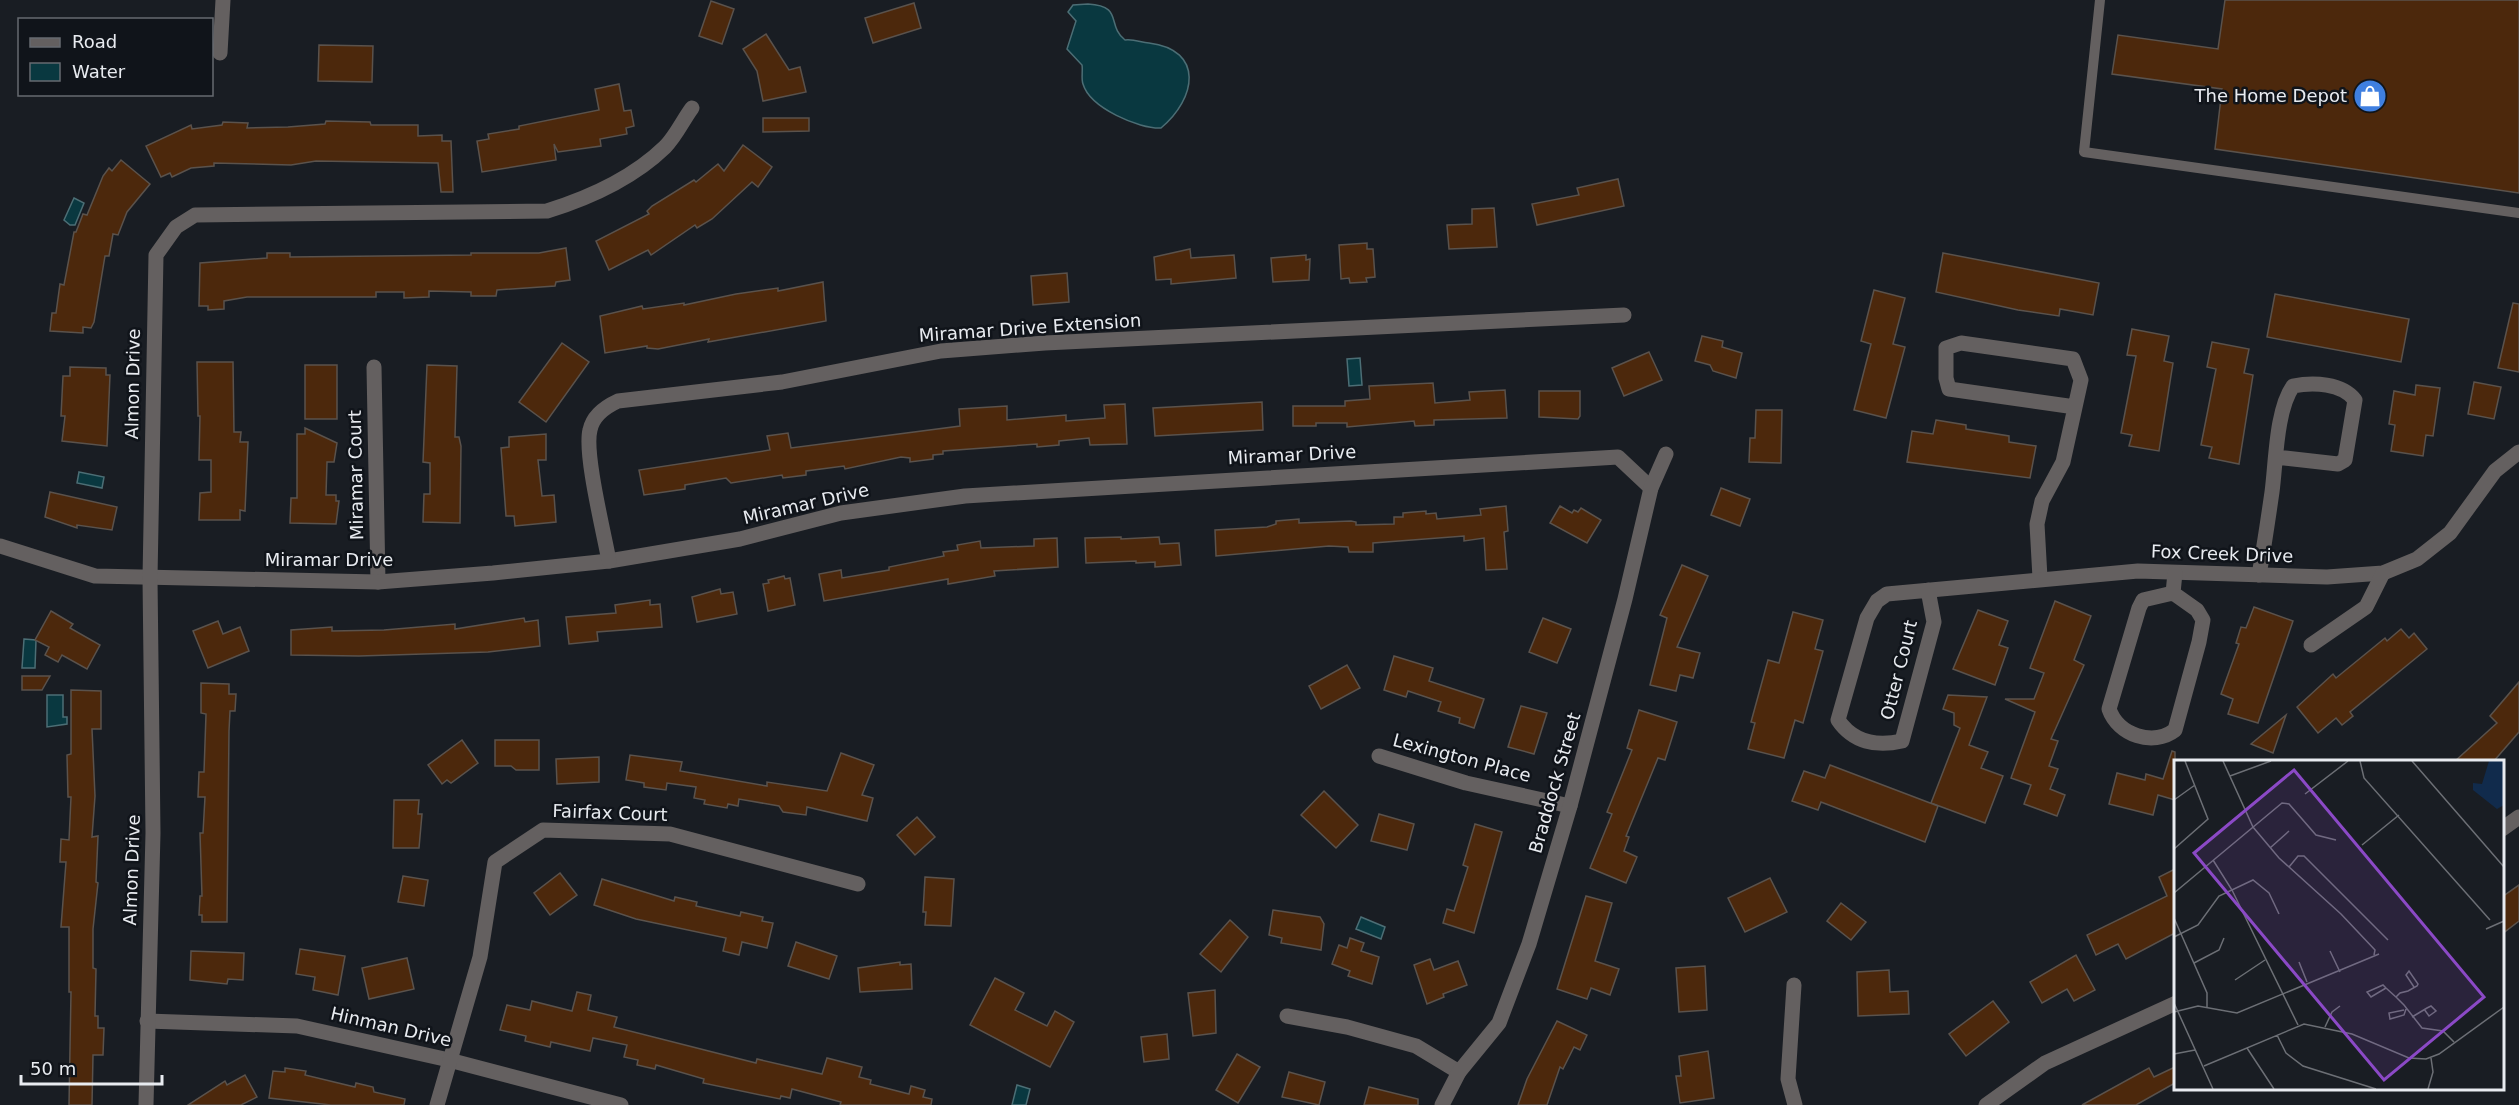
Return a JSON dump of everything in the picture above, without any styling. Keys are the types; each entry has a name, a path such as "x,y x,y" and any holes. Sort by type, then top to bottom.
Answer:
{"street":[{"path":"220,53 222,0"},
{"name":"Almon Drive","path":"146,1105 153,833 150,578 153,293 156,255 176,227 195,215 547,211 579,201 614,183 666,146 692,108"},
{"name":"Miramar Drive Extension","path":"609,561 588,442 594,419 605,407 618,401 782,382 941,351 1045,343 1624,315"},
{"path":"2040,578 2037,524 2042,501 2063,462 2081,380 2073,359 1961,343 1946,348 1946,378 1949,389 2075,407"},
{"name":"Miramar Court","path":"374,367 378,582"},
{"path":"2259,575 2276,457 2286,396 2293,387 2310,383 2350,394 2355,400 2355,413 2345,460 2338,464 2276,457"},
{"name":"Fox Creek Drive","path":"1877,601 1887,594 2040,578 2138,571 2326,577 2384,573 2417,559 2450,533 2495,471 2519,452"},
{"name":"Braddock Street","path":"1442,1105 1459,1072 1499,1023 1529,944 1570,806 1625,599 1651,488 1666,454"},
{"name":"Miramar Drive","path":"0,546 95,576 378,582 609,561 740,539 841,513 965,496 1618,457 1651,488"},
{"path":"2174,593 2175,573"},
{"path":"2311,645 2366,607 2384,573"},
{"name":"Otter Court","path":"1877,601 1867,618 1838,720 1847,734 1882,745 1902,741 1934,622 1928,590"},
{"path":"2174,593 2197,610 2203,620 2175,730 2165,737 2151,740 2123,729 2113,720 2109,709 2139,608 2144,600 2174,593"},
{"name":"Lexington Place","path":"1379,756 1466,783 1570,806"},
{"path":"2504,828 2519,817"},
{"name":"Fairfax Court","path":"437,1105 480,957 495,862 543,830 670,834 858,884"},
{"path":"1794,985 1788,1079 1795,1105"},
{"path":"1986,1105 2045,1063 2174,1003"},
{"path":"1287,1016 1347,1027 1416,1046 1459,1072"},
{"name":"Hinman Drive","path":"147,1021 297,1026 449,1060 621,1105"}],"lane":[{"path":"2100,0 2084,152 2519,213"}],"water":[{"path":"1088,4 1106,8 1111,12 1119,34 1125,40 1167,47 1179,55 1187,65 1189,77 1182,103 1161,128 1128,121 1105,109 1087,93 1082,82 1082,65 1067,49 1076,21 1068,12 1073,5"},
{"path":"74,198 84,203 75,225 70,225 64,220"},
{"path":"1360,358 1362,385 1349,386 1347,359"},
{"path":"79,472 104,477 102,488 77,483"},
{"path":"24,639 36,640 35,668 22,668"},
{"path":"47,695 63,695 63,717 67,717 67,724 47,727"},
{"path":"1361,917 1385,927 1381,939 1356,929"},
{"path":"1017,1085 1030,1089 1026,1105 1012,1105"}],"building":[{"name":"The Home Depot","path":"2225,0 2519,0 2519,193 2215,149 2222,89 2112,74 2118,35 2218,49"},
{"path":"711,1 734,9 722,44 699,36"},
{"path":"914,3 921,28 873,43 865,18"},
{"path":"766,34 789,70 800,67 806,92 763,101 757,71 743,49"},
{"path":"319,45 373,46 372,82 318,81"},
{"path":"619,84 624,111 631,110 634,126 626,128 627,134 600,139 601,146 558,152 554,144 556,160 482,172 477,141 489,139 488,134 519,129 519,126 599,110 595,89"},
{"path":"763,118 809,118 809,131 763,132"},
{"path":"326,121 370,122 371,125 418,125 418,136 442,135 442,141 451,141 453,192 441,192 438,163 316,161 291,165 214,163 214,166 191,168 172,177 170,173 161,177 146,146 191,125 192,129 222,125 223,122 248,123 247,128 288,127 325,124"},
{"path":"743,145 772,167 758,187 752,182 712,219 697,228 695,225 651,255 648,250 609,270 596,241 649,214 647,211 652,206 694,180 696,182 718,164 724,171"},
{"path":"121,160 150,184 127,212 118,235 113,234 109,256 105,256 94,322 91,328 83,327 83,333 50,331 52,313 56,313 60,284 64,285 74,232 83,214 87,215 103,176 109,168 112,171"},
{"path":"1618,179 1624,206 1537,225 1532,204 1579,195 1577,188"},
{"path":"1494,208 1497,247 1449,249 1447,225 1472,224 1472,209"},
{"path":"1367,243 1367,249 1373,249 1375,277 1366,278 1367,282 1350,283 1349,278 1341,279 1339,245"},
{"path":"566,248 570,280 556,282 555,286 497,290 496,296 471,296 471,292 429,291 429,297 404,298 404,292 376,292 376,297 247,297 224,301 224,309 208,310 208,306 199,306 200,263 267,258 267,253 290,253 290,257 471,255 471,253 539,253"},
{"path":"1190,249 1191,258 1234,255 1236,278 1171,284 1171,279 1156,280 1154,257"},
{"path":"1943,253 2099,283 2093,315 2060,309 2059,316 2018,310 1936,292"},
{"path":"1306,255 1306,260 1310,259 1309,280 1273,282 1271,258"},
{"path":"1067,273 1069,302 1033,305 1031,276"},
{"path":"823,282 826,321 708,342 709,339 658,349 647,348 647,346 605,353 600,316 642,306 643,309 684,303 684,305 736,294 778,288 778,291"},
{"path":"1874,290 1905,298 1893,344 1905,347 1886,418 1854,410 1871,344 1861,341"},
{"path":"2275,294 2409,319 2401,362 2267,337"},
{"path":"2513,303 2519,304 2519,372 2498,368"},
{"path":"2132,329 2169,336 2164,361 2173,363 2159,451 2129,446 2132,435 2121,433 2136,356 2127,355"},
{"path":"1702,336 1723,341 1722,347 1742,353 1736,378 1713,371 1710,365 1695,361"},
{"path":"2212,342 2249,349 2244,373 2253,375 2239,464 2209,458 2212,447 2201,445 2216,369 2207,367"},
{"path":"562,343 589,362 546,422 519,402"},
{"path":"1649,352 1662,380 1624,396 1612,368"},
{"path":"197,362 233,362 234,432 241,432 240,442 248,442 245,511 240,510 240,520 199,520 200,493 211,492 211,460 199,460 200,416 198,416"},
{"path":"305,365 337,365 337,419 305,419"},
{"path":"427,365 457,366 455,437 459,437 461,446 460,523 423,522 424,494 430,494 430,463 423,462"},
{"path":"70,367 106,368 106,375 110,375 107,446 62,441 65,416 61,416 63,376 70,376"},
{"path":"2474,382 2501,387 2494,419 2468,414"},
{"path":"1433,383 1435,403 1470,400 1469,392 1505,390 1507,418 1434,420 1434,425 1415,426 1414,421 1347,427 1347,423 1293,426 1293,406 1345,406 1345,401 1370,399 1369,386"},
{"path":"2416,385 2440,388 2433,436 2426,435 2423,456 2391,451 2395,425 2389,424 2394,391 2415,395"},
{"path":"1539,391 1580,391 1580,416 1578,419 1539,417"},
{"path":"1262,402 1263,430 1155,436 1153,408"},
{"path":"1125,404 1127,444 1090,445 1089,438 1059,441 1059,445 1037,447 1037,444 943,451 943,454 933,455 933,459 910,462 910,458 901,457 845,469 844,466 806,471 806,475 783,478 782,475 731,483 726,478 685,485 685,489 644,495 639,470 770,450 767,436 788,433 791,448 960,426 959,409 1007,406 1007,420 1066,415 1066,421 1105,418 1104,405"},
{"path":"1756,410 1782,410 1781,463 1749,462 1750,438 1755,438"},
{"path":"1936,420 1966,425 1966,429 2009,436 2009,442 2036,446 2030,478 1907,462 1912,431 1933,434"},
{"path":"305,428 337,443 334,462 327,462 326,495 336,495 336,501 339,501 336,524 290,523 291,498 297,498 297,434 305,434"},
{"path":"546,434 546,460 538,460 542,496 554,495 556,522 515,526 514,516 506,516 501,448 509,447 509,437"},
{"path":"1721,488 1750,499 1740,526 1711,515"},
{"path":"50,492 117,507 112,530 77,525 77,528 45,517"},
{"path":"1506,506 1508,531 1504,532 1507,569 1486,570 1484,538 1464,541 1464,536 1373,543 1373,552 1349,552 1348,547 1329,546 1216,556 1215,530 1267,527 1276,524 1276,521 1299,519 1299,523 1351,521 1356,522 1356,525 1394,524 1394,517 1403,517 1403,513 1426,511 1426,514 1436,513 1437,519 1481,515 1480,509"},
{"path":"1560,506 1572,513 1574,510 1578,512 1581,508 1601,520 1587,543 1550,523"},
{"path":"1121,537 1121,539 1159,537 1160,544 1179,543 1181,565 1155,567 1155,562 1136,563 1136,561 1086,563 1085,538"},
{"path":"1057,538 1058,567 994,571 995,576 948,584 948,579 824,601 819,574 841,570 842,578 889,570 889,567 944,556 943,552 958,550 957,545 980,541 981,548 1034,546 1034,539"},
{"path":"1682,565 1708,576 1677,647 1700,653 1693,678 1680,675 1676,691 1650,685 1667,618 1660,615"},
{"path":"784,576 785,579 790,578 795,605 768,611 763,584 769,583 768,580"},
{"path":"720,589 721,594 733,592 737,614 697,622 692,597"},
{"path":"650,600 650,605 660,604 662,627 597,632 598,641 569,644 566,617 616,613 615,605"},
{"path":"2055,601 2091,616 2074,660 2084,665 2051,739 2058,741 2049,766 2058,769 2050,789 2065,795 2057,816 2024,804 2031,785 2011,778 2035,712 2005,699 2034,699 2044,673 2030,668"},
{"path":"2254,607 2293,621 2258,723 2228,714 2233,699 2221,694 2239,644 2236,643 2241,627 2246,628"},
{"path":"1978,610 2008,621 1999,645 2008,648 1995,685 1953,669"},
{"path":"51,611 73,624 70,628 100,645 87,669 62,655 58,662 45,655 49,647 35,640"},
{"path":"1793,612 1823,620 1815,649 1823,651 1803,723 1795,720 1784,758 1748,749 1755,723 1751,722 1768,660 1779,663"},
{"path":"524,618 525,622 538,620 540,646 488,652 359,656 291,655 291,630 332,627 332,631 384,630 455,624 455,629"},
{"path":"1543,618 1571,629 1557,663 1529,652"},
{"path":"218,621 223,634 240,627 249,651 208,668 193,631"},
{"path":"2401,629 2409,638 2414,633 2427,649 2350,712 2353,716 2342,725 2336,718 2318,733 2297,707 2333,674 2336,678 2385,638 2387,641"},
{"path":"1394,656 1433,668 1429,681 1484,699 1474,728 1459,723 1460,718 1438,711 1441,702 1408,691 1406,697 1384,690"},
{"path":"1347,665 1360,688 1321,709 1309,686"},
{"path":"22,676 50,676 42,690 22,690"},
{"path":"2519,682 2519,732 2495,760 2456,760 2497,723 2490,716"},
{"path":"201,683 229,684 229,694 236,694 235,711 230,711 229,731 227,922 202,922 202,915 199,915 200,896 202,896 200,833 203,833 205,797 198,797 199,772 204,772 206,714 201,713"},
{"path":"71,690 101,691 101,729 92,729 95,796 92,837 98,836 93,968 96,969 95,1016 98,1016 98,1028 104,1028 103,1055 93,1055 92,1105 69,1105 71,992 69,992 69,927 61,927 66,862 60,862 61,839 69,840 71,797 68,797 67,755 71,754"},
{"path":"1948,695 1987,697 1969,745 1988,752 1981,768 2003,776 1985,823 1931,803 1960,728 1954,725 1954,713 1943,709"},
{"path":"1521,706 1547,713 1534,754 1508,747"},
{"path":"1639,710 1677,722 1665,760 1658,758 1626,836 1629,837 1624,851 1637,857 1626,883 1590,868 1612,814 1607,812 1632,750 1627,748"},
{"path":"2286,715 2273,753 2251,744"},
{"path":"462,740 478,763 451,783 447,780 442,784 428,765"},
{"path":"495,740 539,740 539,770 516,770 511,766 495,766"},
{"path":"2172,751 2175,752 2174,800 2158,795 2153,815 2109,804 2117,773 2145,780 2146,774 2163,779"},
{"path":"841,753 874,765 862,795 873,798 867,821 807,807 806,815 783,812 779,806 739,799 738,806 728,804 727,808 704,804 705,800 694,798 696,787 667,783 666,790 644,787 644,783 626,780 630,755 682,762 680,771 767,786 767,782 827,791"},
{"path":"599,757 599,782 557,784 556,759"},
{"path":"1830,765 1938,806 1925,842 1821,802 1818,810 1792,801 1804,771 1825,778"},
{"path":"1324,791 1358,825 1336,848 1301,815"},
{"path":"394,800 419,800 418,814 422,814 419,848 393,848"},
{"path":"1379,814 1414,824 1407,850 1371,841"},
{"path":"917,817 935,837 915,855 897,835"},
{"path":"1475,824 1502,832 1474,933 1443,923 1447,909 1454,911 1468,867 1463,865"},
{"path":"2174,870 2174,934 2126,959 2118,944 2096,955 2087,935 2167,896 2159,877"},
{"path":"560,873 577,895 550,915 534,893"},
{"path":"403,876 428,880 424,906 398,902"},
{"path":"925,877 954,879 951,926 925,925 926,912 923,912"},
{"path":"1770,878 1787,912 1745,932 1728,898"},
{"path":"602,879 674,901 675,897 697,902 696,906 740,916 741,912 763,917 762,921 773,923 767,948 742,942 739,955 723,951 726,938 636,919 594,905"},
{"path":"2519,885 2519,921 2504,932 2504,896"},
{"path":"1586,896 1612,903 1595,961 1619,969 1610,995 1591,988 1587,999 1557,989"},
{"path":"1841,903 1866,922 1851,940 1827,921"},
{"path":"1273,910 1320,917 1324,924 1321,950 1281,943 1282,938 1269,935"},
{"path":"1230,920 1248,937 1221,972 1200,954"},
{"path":"1350,938 1364,943 1361,951 1379,957 1372,984 1348,976 1350,971 1332,964 1339,945 1347,948"},
{"path":"796,942 837,956 829,979 788,966"},
{"path":"300,949 345,956 338,995 313,990 315,977 296,974"},
{"path":"191,951 244,953 243,980 228,979 227,984 190,980"},
{"path":"2076,955 2095,990 2074,1001 2067,989 2042,1003 2030,982"},
{"path":"407,958 414,989 369,999 362,968"},
{"path":"1430,959 1434,970 1458,961 1467,985 1443,994 1444,997 1427,1004 1414,965"},
{"path":"900,962 900,965 911,964 912,989 860,992 858,968"},
{"path":"1705,966 1707,1010 1679,1012 1676,968"},
{"path":"1889,970 1890,992 1908,991 1909,1014 1858,1016 1857,972"},
{"path":"995,978 1024,993 1015,1010 1047,1026 1055,1011 1074,1022 1050,1067 970,1025"},
{"path":"1215,990 1216,1033 1193,1036 1188,993"},
{"path":"577,992 591,995 588,1010 617,1017 614,1027 756,1063 757,1059 822,1074 827,1058 862,1067 859,1077 871,1080 870,1084 909,1094 911,1086 925,1090 923,1097 932,1099 931,1105 840,1105 841,1102 792,1089 790,1098 781,1096 780,1099 703,1083 704,1079 656,1065 655,1069 637,1065 638,1060 624,1057 627,1045 593,1038 590,1051 551,1042 550,1047 525,1041 526,1036 500,1030 507,1005 530,1010 532,1001 572,1011"},
{"path":"1993,1001 2009,1022 1966,1056 1949,1034"},
{"path":"1557,1021 1587,1035 1580,1050 1574,1047 1563,1069 1560,1067 1547,1105 1518,1105 1527,1079"},
{"path":"1167,1034 1169,1059 1144,1062 1141,1037"},
{"path":"1708,1051 1714,1098 1680,1103 1676,1076 1681,1076 1679,1056"},
{"path":"1237,1054 1260,1067 1238,1103 1216,1090"},
{"path":"2174,1067 2174,1084 2136,1105 2082,1105 2149,1068 2154,1077"},
{"path":"285,1068 306,1071 305,1075 355,1087 356,1083 373,1087 374,1092 405,1099 404,1105 331,1105 269,1098 273,1071 285,1072"},
{"path":"1289,1072 1325,1082 1319,1105 1282,1097"},
{"path":"245,1075 257,1097 241,1105 188,1105 225,1081 227,1085"},
{"path":"1369,1087 1418,1099 1418,1105 1364,1105"}],"place":[{"name":"The Home Depot","path":"2370,96"}]}
